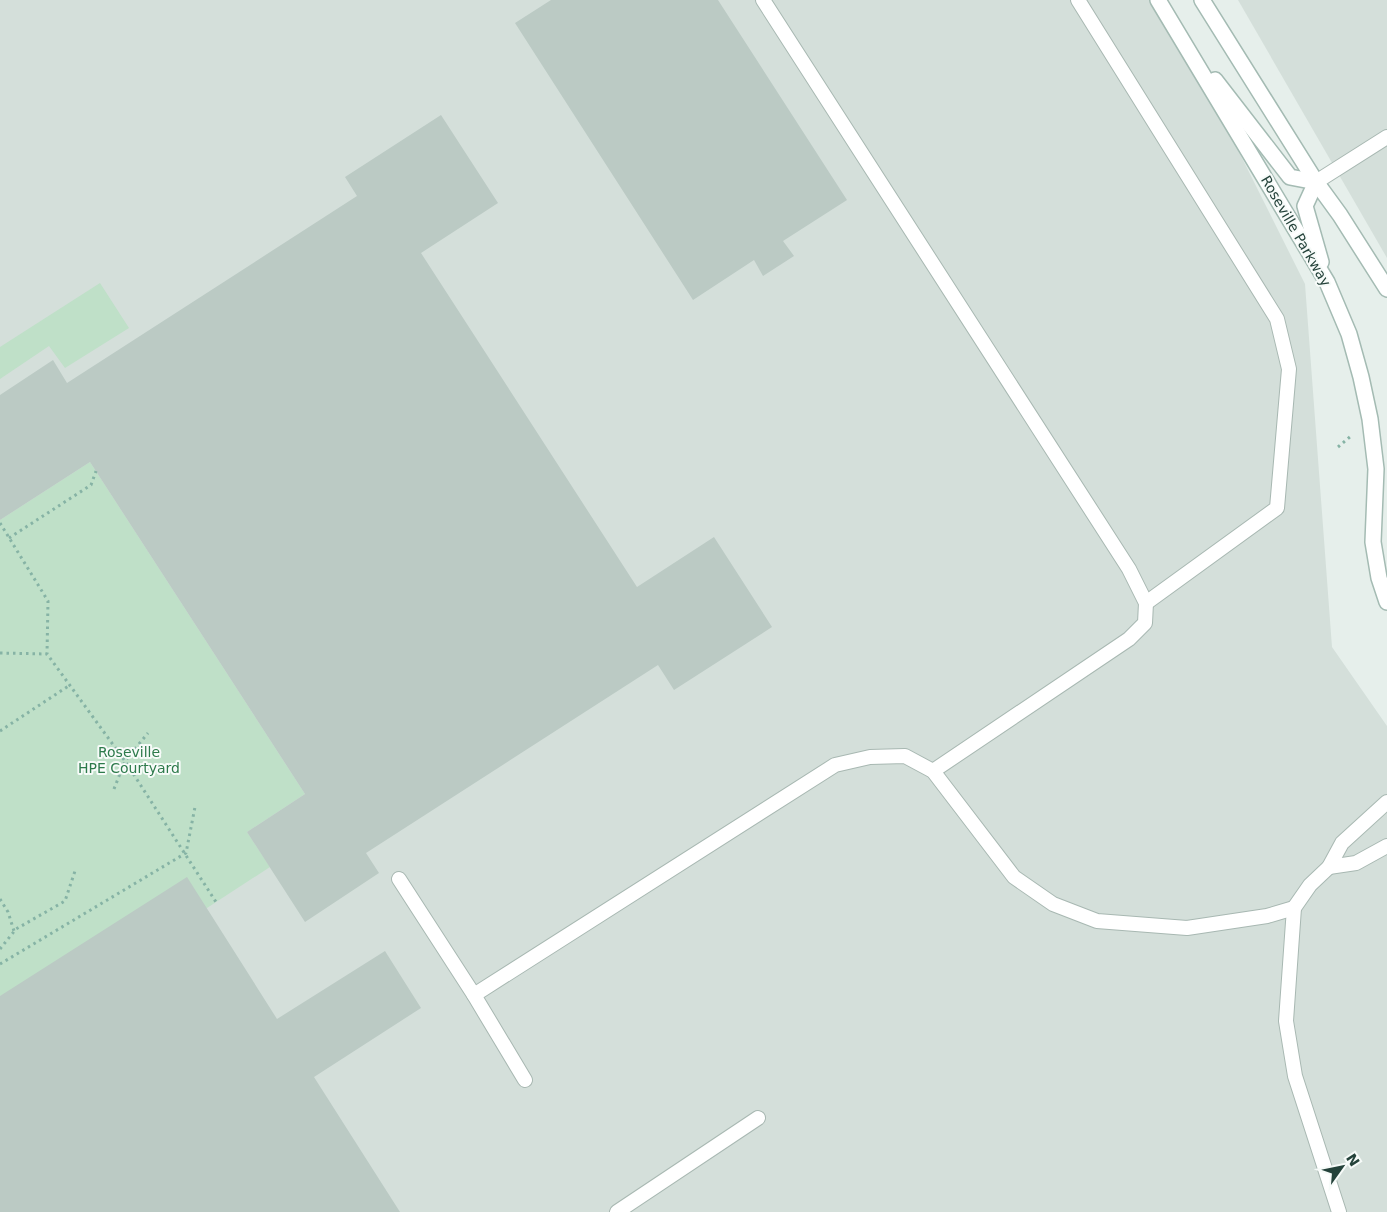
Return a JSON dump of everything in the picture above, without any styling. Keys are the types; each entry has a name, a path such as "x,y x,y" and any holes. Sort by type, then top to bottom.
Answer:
{"street":[{"name":"Roseville Parkway","path":"1158,0 1327,282 1348,334 1361,377 1370,419 1376,469 1373,542 1379,578 1387,602"},
{"path":"1202,0 1316,182 1360,245 1387,289"},
{"path":"1173,25 1290,177 1316,182"},
{"path":"1316,182 1305,206 1327,282"}],"lane":[{"path":"763,0 1128,568 1146,603 1145,623 1129,639 933,771"},
{"path":"1078,0 1277,319 1289,369 1276,508 1146,603"},
{"path":"1316,182 1387,137"},
{"path":"474,995 836,765 870,757 905,756 933,771 1014,876 1053,904 1097,921 1187,928 1267,916 1294,908"},
{"path":"1339,1212 1295,1076 1286,1021 1294,908 1310,885 1329,867 1342,843 1387,802"},
{"path":"1329,867 1356,863 1387,846"},
{"path":"398,879 474,995 524,1080"},
{"path":"617,1212 758,1118"}],"path":[{"path":"9,538 91,485 96,471"},
{"path":"0,522 48,601 47,654 125,760 216,902"},
{"path":"0,653 47,654"},
{"path":"0,731 70,685"},
{"path":"114,789 125,760 148,733"},
{"path":"0,964 186,853 195,807"},
{"path":"0,949 14,931 66,901 76,868"},
{"path":"0,899 8,912 14,931"}],"shaded area":[{"path":"0,0 1163,0 1305,284 1332,647 1387,726 1387,1212 0,1212"},
{"path":"1238,0 1387,0 1387,258"}],"green space":[{"path":"100,283 129,328 65,368 49,346 0,379 0,347"},
{"name":"Roseville HPE Courtyard","path":"90,462 305,794 247,832 270,867 207,908 0,996 0,520"}],"building":[{"path":"551,0 718,0 847,200 783,241 794,256 763,276 754,260 693,300 515,23"},
{"path":"441,115 498,203 421,253 637,587 714,537 772,627 674,690 658,665 366,853 379,873 305,922 247,832 305,794 90,462 0,520 0,395 53,360 67,383 357,196 345,177"},
{"path":"187,877 277,1019 385,951 421,1008 314,1077 400,1212 0,1212 0,996"}]}
